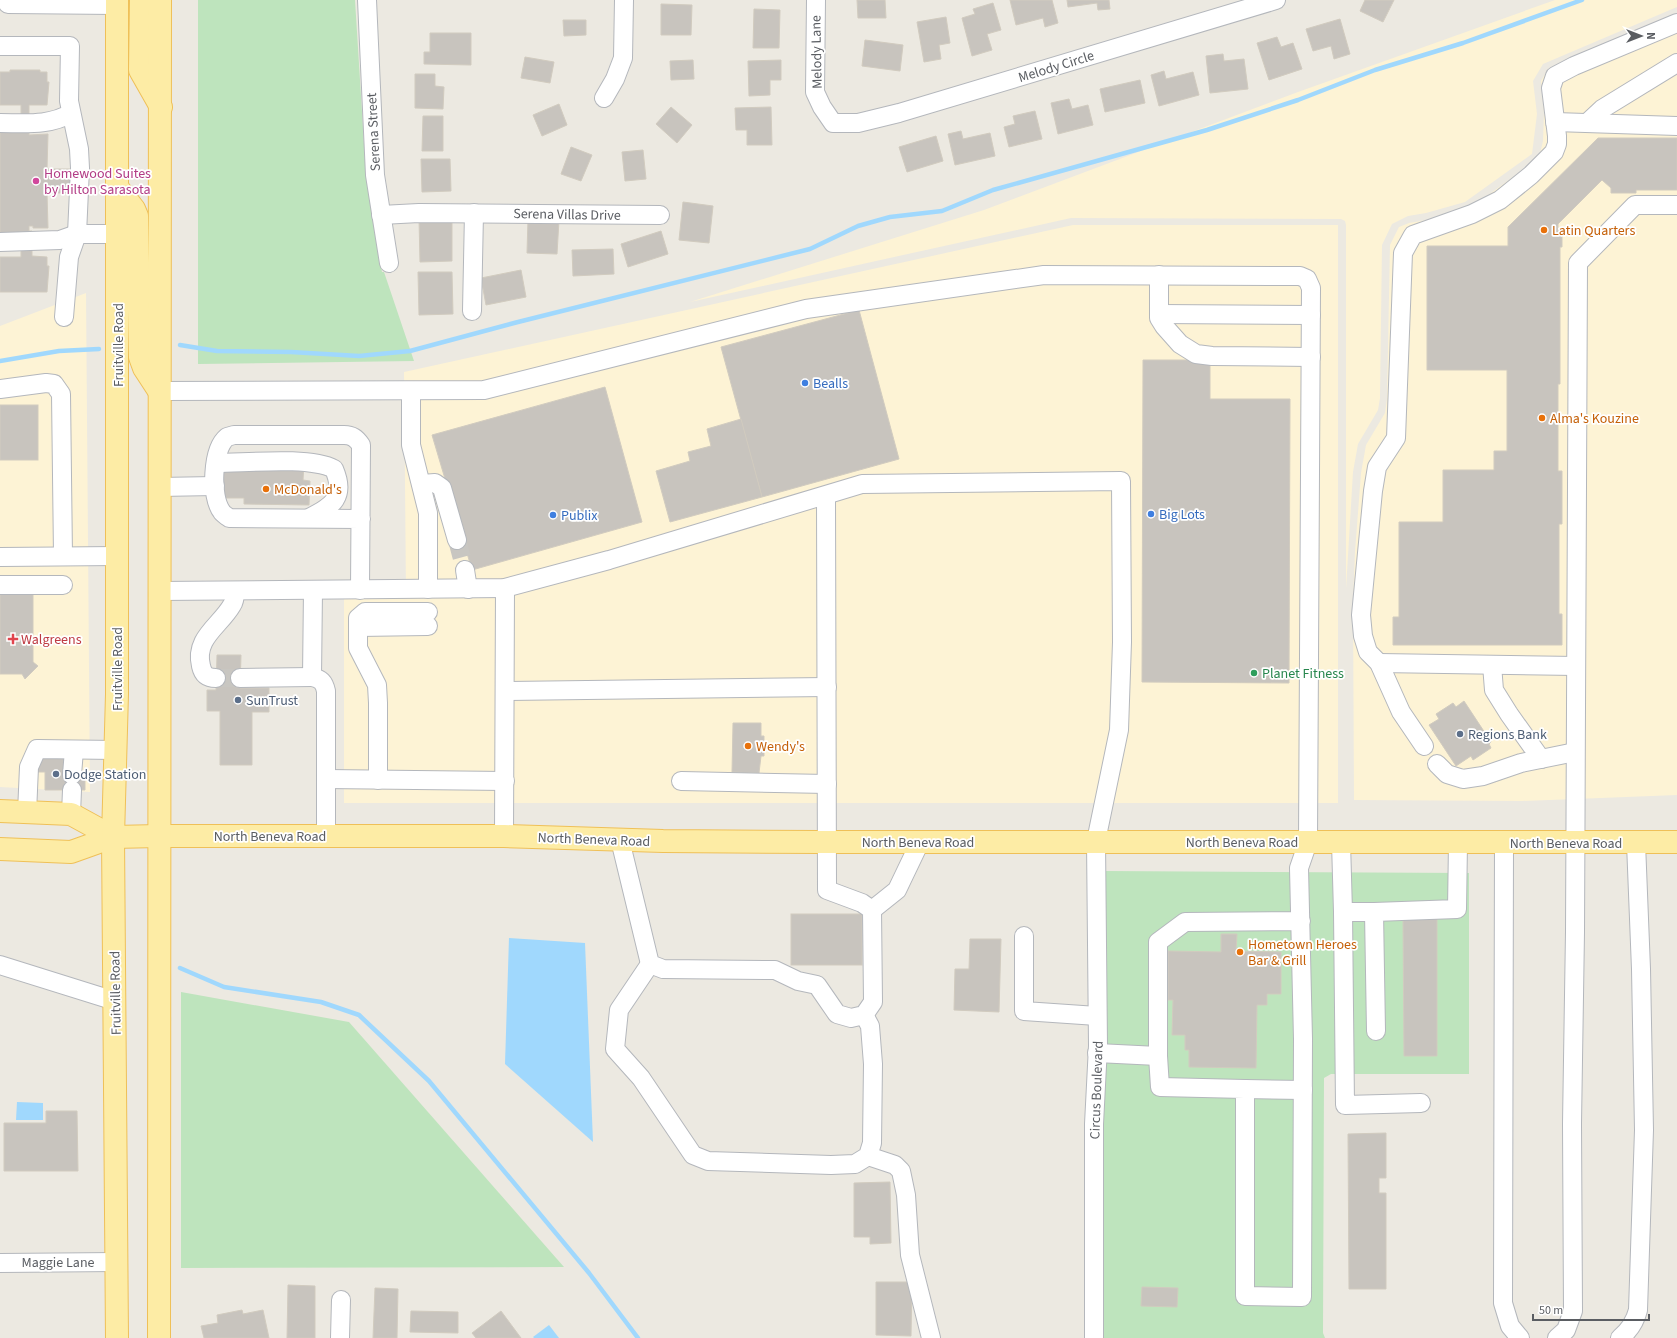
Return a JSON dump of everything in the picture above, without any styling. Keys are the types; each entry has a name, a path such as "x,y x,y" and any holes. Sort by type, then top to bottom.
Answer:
{"main road":[{"path":"141,0 140,70 161,108"},
{"path":"159,1338 160,0"},
{"name":"Fruitville Road","path":"117,3 118,556 116,750 113,837 117,1262 120,1332"},
{"path":"117,188 134,209 137,216 140,356 144,368 159,391"},
{"path":"0,811 71,814 113,837"},
{"name":"North Beneva Road","path":"113,837 504,836 620,840 827,842 1677,842"},
{"path":"0,850 71,852 113,837"}],"street":[{"name":"Serena Street","path":"367,0 375,175 390,263"},
{"path":"604,98 615,79 623,58 624,0"},
{"name":"Melody Lane","path":"816,0 815,92 822,107 833,123"},
{"name":"Melody Circle","path":"833,123 858,123 899,113 1276,0"},
{"path":"8,4 117,3"},
{"path":"1424,746 1401,712 1379,664 1368,652 1363,636 1361,615 1372,492 1377,466 1396,438 1403,253 1413,235 1472,214 1500,200 1531,175 1554,152 1557,144 1551,88 1555,76 1574,66 1677,23"},
{"path":"0,46 70,46 69,101 80,168 77,234 69,257 64,317"},
{"path":"1587,123 1602,109 1677,63"},
{"path":"0,123 49,122 61,119 71,113"},
{"path":"1555,122 1677,126"},
{"path":"1567,1336 1573,1311 1572,1124 1578,263 1634,205 1677,205"},
{"name":"Serena Villas Drive","path":"381,215 419,213 660,215"},
{"path":"472,311 474,213"},
{"path":"0,242 60,240 77,234 117,234"},
{"path":"159,391 484,390 813,308 1044,275 1300,276 1307,279 1310,288 1308,842 1299,868 1303,1090 1302,1297 1245,1296 1245,1089"},
{"path":"1159,275 1159,314 1164,326 1180,344 1196,354 1212,356 1310,357"},
{"path":"1159,314 1310,315"},
{"path":"0,389 46,383 54,384 61,394 63,556"},
{"path":"411,391 412,446 428,513 428,589"},
{"path":"360,590 361,519 360,445 349,435 234,435 227,437 222,441 218,448 215,486 218,503 222,512 229,518 361,519"},
{"path":"216,463 305,462 325,464 334,469 338,479 338,492 335,501 325,510 308,519"},
{"name":"Circus Boulevard","path":"826,496 862,484 875,483 1121,481 1122,642 1119,730 1096,841 1097,1053 1094,1124 1094,1338"},
{"path":"422,484 434,482 439,484 442,488 457,540"},
{"path":"159,487 215,486"},
{"path":"159,591 505,588 610,560 826,496 828,890 862,903 872,910"},
{"path":"0,557 118,556"},
{"path":"465,570 468,589"},
{"path":"0,585 63,586"},
{"path":"504,836 506,691 505,588"},
{"path":"216,678 207,676 203,673 200,660 200,651 205,638 232,605 235,590"},
{"path":"312,677 313,590"},
{"path":"378,780 377,685 358,648 358,618 365,612 428,619"},
{"path":"1379,664 1576,666"},
{"path":"1492,665 1494,690 1508,714 1541,759"},
{"path":"240,678 312,677 320,679 324,683 326,691 326,836"},
{"path":"506,691 827,688"},
{"path":"27,813 29,767 36,750 116,750"},
{"path":"71,814 74,750"},
{"path":"1437,764 1447,774 1463,779 1483,776 1521,763 1575,752"},
{"path":"326,779 505,781"},
{"path":"681,781 827,784"},
{"path":"620,840 650,964 620,1010 615,1049 641,1078 693,1155 708,1161 831,1165 855,1164 868,1156 872,1143 873,1064 870,1026 864,1015"},
{"path":"872,910 897,890 920,842"},
{"path":"1341,842 1345,1105 1421,1103"},
{"path":"1343,912 1457,909 1458,843"},
{"path":"1504,843 1503,1303 1510,1326 1520,1338"},
{"path":"1620,1338 1632,1325 1638,1310 1644,1130 1641,976 1636,843"},
{"path":"650,964 662,969 775,970 798,981 817,985 837,1014 850,1018 864,1015 873,1002 872,910"},
{"path":"1374,912 1376,1031"},
{"path":"1300,922 1184,922 1158,942 1158,1056 1160,1087 1303,1090"},
{"path":"1024,936 1024,1011 1097,1016"},
{"path":"0,965 115,1001"},
{"path":"1097,1053 1158,1056"},
{"path":"868,1156 895,1165 901,1171 906,1195 910,1255 931,1338"},
{"name":"Maggie Lane","path":"0,1263 117,1262"},
{"path":"340,1338 341,1300"}],"shaded area":[{"path":"1555,0 1677,0 1677,7 1543,64 1533,81 1537,114 1532,154 1465,202 1426,213 1408,216 1392,224 1382,245 1380,398 1378,410 1358,444 1353,472 1346,589 1346,225 1345,221 1341,219 1071,218 690,302 984,210 1298,92"},
{"path":"1677,15 1677,795 1522,801 1354,800 1353,601 1355,552 1361,473 1366,445 1385,413 1387,399 1390,245 1399,227 1409,223 1469,209 1539,158 1543,141 1544,113 1541,81 1548,69"},
{"path":"1073,225 1338,225 1338,803 344,803 344,595 406,594 404,372"},
{"path":"86,293 90,792 0,787 0,326"}],"green space":[{"path":"198,0 355,0 366,176 382,272 384,272 414,361 198,364"},
{"path":"1105,871 1469,873 1469,1074 1331,1074 1324,1078 1323,1333 1325,1338 1104,1338 1103,1124"},
{"path":"181,992 349,1022 564,1267 181,1268"}],"water":[{"path":"509,938 585,943 593,1142 505,1064"},
{"path":"17,1102 43,1103 43,1120 16,1120"},
{"path":"549,1325 559,1338 533,1337"}],"building":[{"path":"857,0 885,0 886,18 858,18"},
{"path":"1010,0 1052,0 1058,23 1045,27 1043,18 1016,25"},
{"path":"1067,0 1109,0 1110,9 1098,10 1097,3 1068,7"},
{"path":"1365,0 1394,0 1383,22 1360,11"},
{"path":"993,3 1001,30 987,34 992,50 972,56 962,18 975,14 973,9"},
{"path":"661,4 692,5 691,35 661,35"},
{"path":"754,9 780,10 779,48 753,48"},
{"path":"946,17 950,43 939,45 941,59 924,62 917,22"},
{"path":"1340,19 1350,54 1334,59 1331,46 1313,51 1306,29"},
{"path":"563,20 586,20 586,35 564,36"},
{"path":"430,33 471,33 471,65 424,64 424,52 430,52"},
{"path":"1277,37 1281,47 1293,43 1302,69 1269,80 1257,43"},
{"path":"865,40 903,45 900,71 862,66"},
{"path":"1223,54 1224,61 1244,59 1248,89 1210,93 1206,56"},
{"path":"525,57 554,62 550,83 521,78"},
{"path":"693,60 694,79 671,80 670,61"},
{"path":"781,60 781,80 770,80 770,95 749,96 748,61"},
{"name":"Homewood Suites by Hilton Sarasota","path":"10,70 40,70 40,72 47,72 47,82 49,82 47,105 29,105 29,135 48,134 47,169 72,169 72,193 47,193 48,228 33,228 33,226 29,226 29,231 32,231 32,256 47,257 47,266 49,266 47,292 0,292 0,257 21,257 21,233 0,233 0,128 21,128 21,105 0,105 0,72 10,72"},
{"path":"1164,71 1166,79 1193,72 1199,95 1159,106 1151,75"},
{"path":"415,74 435,74 435,86 444,87 443,109 415,108"},
{"path":"1140,80 1145,103 1105,112 1100,89"},
{"path":"1069,99 1072,109 1088,105 1093,125 1058,134 1051,103"},
{"path":"559,104 567,125 542,136 533,115"},
{"path":"671,107 692,125 677,143 656,124"},
{"path":"771,107 772,145 747,145 747,130 736,130 735,108"},
{"path":"1035,111 1042,139 1009,147 1004,127 1015,124 1013,116"},
{"path":"423,116 443,116 443,151 422,151"},
{"path":"961,131 963,139 990,133 995,156 955,165 948,134"},
{"path":"936,136 943,161 907,172 899,147"},
{"path":"1598,138 1677,138 1677,190 1636,190 1636,193 1611,193 1611,188 1602,180 1558,224 1558,231 1562,231 1562,247 1560,247 1560,384 1558,384 1558,471 1562,471 1562,524 1559,524 1559,614 1562,614 1562,645 1393,645 1393,617 1399,617 1399,522 1443,522 1443,470 1494,470 1494,451 1507,451 1507,370 1427,370 1427,246 1508,246 1508,227"},
{"path":"571,147 592,155 581,181 561,174"},
{"path":"643,150 646,179 625,181 622,152"},
{"path":"421,159 450,159 451,191 422,192"},
{"path":"683,202 713,206 709,243 679,240"},
{"path":"419,219 452,219 452,261 420,262"},
{"path":"528,219 559,220 557,254 527,253"},
{"path":"661,231 668,254 628,267 621,244"},
{"path":"613,249 614,274 573,276 572,250"},
{"path":"521,270 526,297 486,305 481,278"},
{"path":"418,272 452,272 453,314 419,315"},
{"name":"Bealls","path":"859,310 899,459 762,497 721,347"},
{"path":"1143,360 1210,360 1210,399 1290,399 1289,683 1142,682"},
{"path":"605,387 642,522 472,570 432,435"},
{"path":"0,405 38,405 38,460 0,460"},
{"path":"741,419 762,497 670,522 656,471 690,461 688,452 711,446 707,429"},
{"name":"McDonald's","path":"304,464 303,480 310,481 309,505 244,504 244,498 223,498 223,471"},
{"name":"Walgreens","path":"0,593 33,593 33,662 38,666 25,679 22,674 0,674"},
{"name":"SunTrust","path":"217,655 241,655 240,688 269,688 269,712 252,712 252,765 220,765 220,711 207,711 207,690 216,690"},
{"name":"Regions Bank","path":"1464,701 1491,742 1489,744 1491,748 1473,760 1471,756 1456,766 1429,725 1439,719 1436,714 1453,703 1456,707"},
{"name":"Wendy's","path":"733,723 761,723 761,736 764,736 764,756 761,756 759,773 732,772"},
{"name":"Dodge Station","path":"67,755 67,775 85,775 85,790 45,790 45,772 38,772 38,757"},
{"path":"791,914 862,914 862,965 791,965"},
{"path":"1403,918 1437,918 1437,1056 1404,1056"},
{"path":"1221,934 1237,934 1236,951 1281,952 1281,994 1267,994 1267,1005 1257,1005 1256,1068 1189,1067 1189,1050 1185,1050 1185,1035 1172,1035 1173,1000 1168,1000 1168,951 1221,952"},
{"path":"970,939 1001,939 999,1012 954,1010 955,969 969,969"},
{"path":"46,1111 77,1111 78,1171 4,1171 4,1123 46,1123"},
{"path":"1386,1133 1386,1178 1379,1178 1379,1193 1386,1193 1386,1289 1349,1289 1348,1134"},
{"path":"890,1182 891,1243 870,1244 870,1237 854,1237 854,1183"},
{"path":"876,1282 912,1282 911,1336 876,1335"},
{"path":"288,1285 315,1286 315,1338 287,1338"},
{"path":"1142,1287 1178,1288 1177,1307 1141,1306"},
{"path":"375,1288 398,1289 397,1338 373,1338"},
{"path":"242,1310 243,1314 263,1310 269,1338 204,1338 201,1326 218,1323 217,1315"},
{"path":"411,1311 458,1312 458,1333 410,1332"},
{"path":"501,1311 521,1338 476,1338 472,1333"}],"waterway":[{"path":"180,345 217,351 291,352 359,356 410,351 518,322 810,249 858,226 890,217 942,211 993,190 1207,130 1298,100 1375,70 1463,43 1582,0"},
{"path":"0,361 59,351 99,349"},
{"path":"180,968 224,987 321,1002 359,1015 429,1081 589,1273 638,1338"}],"tunnel":[{"path":"457,540 465,570"},
{"path":"216,678 240,678"}],"place":[{"name":"Homewood Suites by Hilton Sarasota","path":"36,181"},
{"name":"Latin Quarters","path":"1544,230"},
{"name":"Bealls","path":"805,383"},
{"name":"Alma's Kouzine","path":"1542,418"},
{"name":"McDonald's","path":"266,489"},
{"name":"Big Lots","path":"1151,514"},
{"name":"Publix","path":"553,515"},
{"name":"Walgreens","path":"13,639"},
{"name":"Planet Fitness","path":"1254,673"},
{"name":"SunTrust","path":"238,700"},
{"name":"Regions Bank","path":"1460,734"},
{"name":"Wendy's","path":"748,746"},
{"name":"Dodge Station","path":"56,774"},
{"name":"Hometown Heroes Bar & Grill","path":"1240,952"}]}
